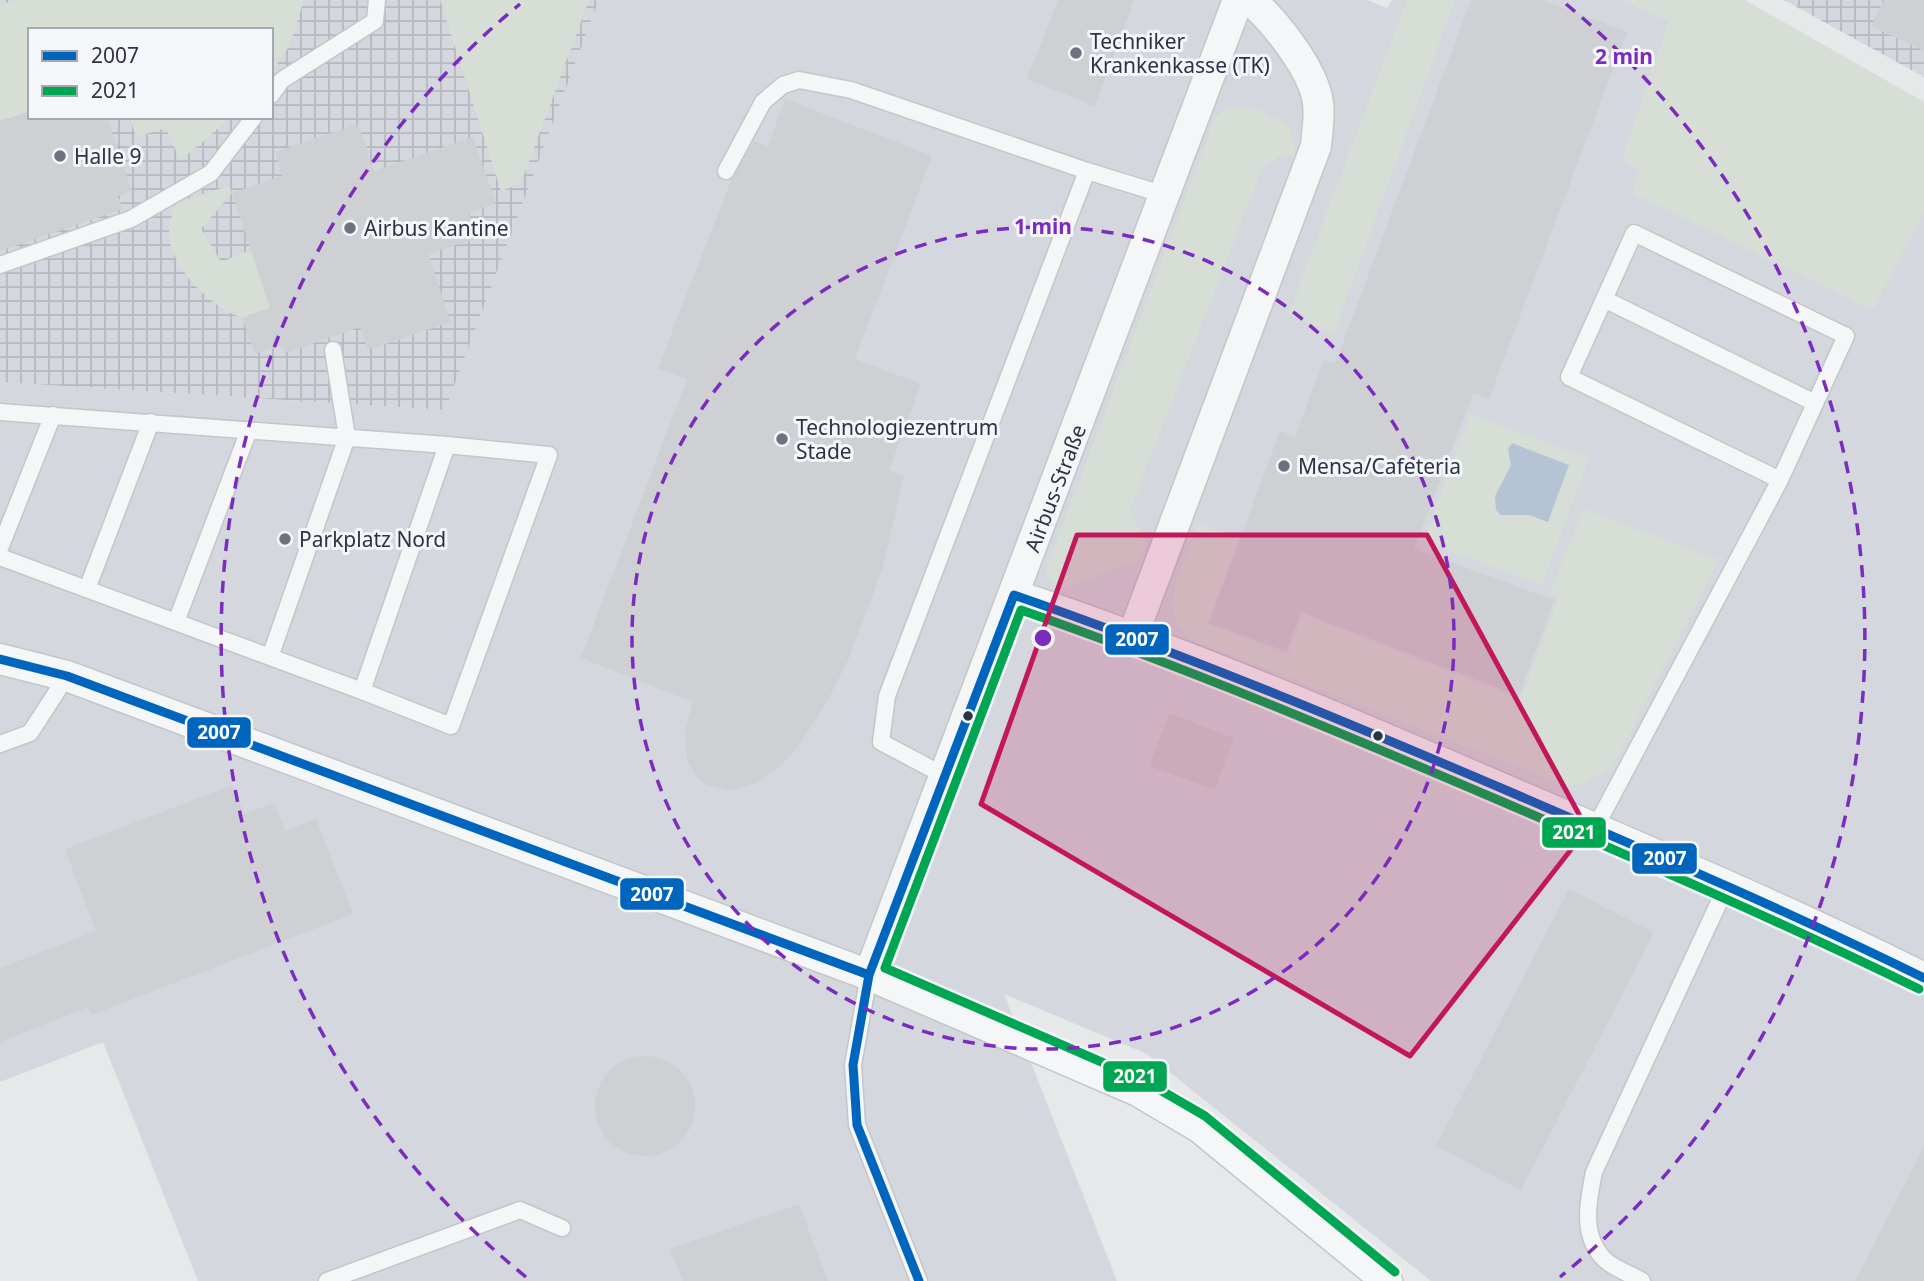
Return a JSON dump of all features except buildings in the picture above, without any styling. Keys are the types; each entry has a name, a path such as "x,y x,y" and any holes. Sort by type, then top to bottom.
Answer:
{"street":[{"name":"Airbus-Straße","path":"869,975 1238,0"},
{"path":"1133,635 1316,146 1318,101 1299,58 1269,15 1250,0"},
{"path":"1014,595 1133,635 1595,828 1815,923 1924,978"},
{"path":"0,659 67,677 869,975 1148,1097 1199,1127 1387,1281"}],"lane":[{"path":"273,92 282,80 375,20 377,0"},
{"path":"726,171 763,102 783,85 799,80 851,90 1165,195"},
{"path":"0,265 131,219 212,173 252,119"},
{"path":"946,776 881,742 887,696 1087,171"},
{"path":"1595,828 1780,480 1846,336 1634,233 1569,377 1780,480"},
{"path":"1604,299 1815,403"},
{"path":"270,657 347,437 333,350"},
{"path":"0,412 347,437 549,455 451,726 0,557"},
{"path":"0,548 53,415"},
{"path":"87,589 151,422"},
{"path":"176,622 249,430"},
{"path":"362,691 447,445"},
{"path":"0,744 30,733 67,677"},
{"path":"1642,1281 1604,1258 1592,1237 1586,1209 1594,1172 1727,885"},
{"path":"869,975 853,1065 857,1125 919,1281"},
{"path":"327,1281 520,1210 562,1228"}],"highlighted area":[{"path":"1077,535 1427,535 1587,829 1410,1056 981,804"}],"shaded area":[{"path":"0,0 599,0 445,410 0,382"},
{"path":"15,0 304,0 290,45 273,70 273,28 28,28 28,112 0,121 0,5"},
{"path":"440,0 589,0 521,183 501,191"},
{"path":"599,0 1367,0 1387,8 1392,0 1622,0 1669,21 1924,180 1924,1281 1431,1281 1147,1054 1004,994 1117,1281 198,1281 103,1042 0,1082 0,382 445,410"},
{"path":"1407,0 1455,0 1334,333 1288,315"},
{"path":"1622,0 1745,0 1924,102 1924,213 1873,310 1632,193 1640,172 1622,159 1669,21"},
{"path":"1784,0 1924,0 1924,77"},
{"path":"1238,106 1258,110 1289,125 1298,159 1284,154 1263,166 1130,510 1146,543 1137,561 1076,584 1055,587 1045,573 1214,121 1223,109"},
{"path":"131,119 229,119 180,161 166,128 136,137"},
{"path":"229,186 232,193 201,229 221,262 246,252 253,253 282,285 264,291 270,308 242,318 218,305 195,286 177,261 169,235 175,203"},
{"path":"1470,414 1589,458 1542,585 1423,541"},
{"path":"1583,509 1719,560 1612,768 1583,784 1568,786 1196,641 1182,631 1175,618 1175,587 1199,523 1238,539 1207,624 1288,655 1303,615 1521,700 1558,599 1549,594"}],"water":[{"path":"1512,443 1569,465 1548,522 1529,515 1501,515 1496,510 1495,496 1511,465 1508,449"}],"transit line":[{"name":"2007","path":"919,1281 857,1125 853,1065 869,975 1014,595 1203,665 1391,741 1721,883 1924,978"},
{"name":"2021","path":"1395,1272 1205,1116 1143,1080 885,968 1021,610 1204,678 1384,751 1712,893 1919,989"},
{"name":"2007","path":"0,659 67,676 869,975"}],"place":[{"name":"Techniker Krankenkasse (TK)","path":"1076,53"},
{"name":"Halle 9","path":"60,156"},
{"name":"Airbus Kantine","path":"350,228"},
{"name":"Technologiezentrum Stade","path":"782,439"},
{"name":"Mensa/Cafeteria","path":"1284,466"},
{"name":"Parkplatz Nord","path":"285,539"}]}
